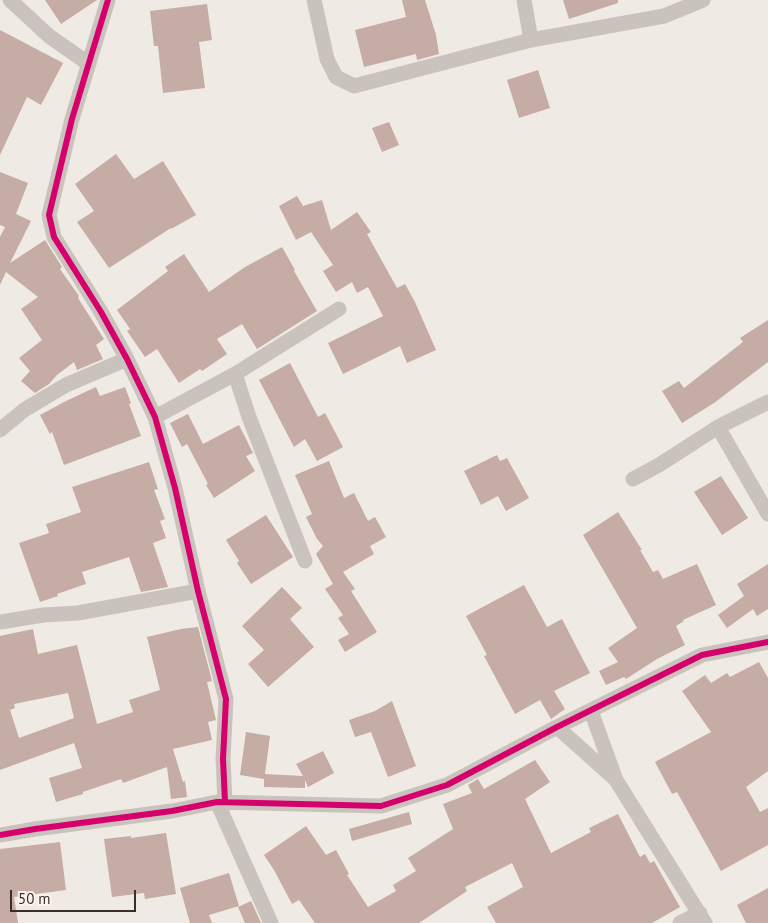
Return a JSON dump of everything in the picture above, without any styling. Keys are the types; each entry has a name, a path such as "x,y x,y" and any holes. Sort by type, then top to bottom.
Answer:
{"street":[{"path":"10,0 49,36 89,64"},
{"path":"108,0 72,119 49,215 54,237 128,359 154,417 175,488 198,591 226,699 221,802 271,923"},
{"path":"314,0 327,59 336,77 354,86 531,40 664,16 703,0"},
{"path":"524,0 531,40"},
{"path":"154,417 235,374 339,309"},
{"path":"0,430 24,410 66,385 128,359"},
{"path":"235,374 305,561"},
{"path":"633,479 718,428 768,402"},
{"path":"718,428 768,514"},
{"path":"0,622 43,615 78,613 198,591"},
{"path":"0,835 172,811 221,802 381,806 447,785 557,727 702,655 768,642"},
{"path":"591,711 616,780 702,918 680,923"},
{"path":"557,727 616,780"}],"building":[{"path":"45,0 97,0 61,24"},
{"path":"402,0 425,0 436,35 439,54 417,60 416,54 364,67 355,30 406,17"},
{"path":"563,0 618,0 618,3 569,19"},
{"path":"207,4 212,40 199,42 205,88 163,93 158,46 154,46 150,11"},
{"path":"0,30 63,63 41,105 27,97 0,155"},
{"path":"538,70 550,108 519,118 507,80"},
{"path":"389,122 399,145 382,152 372,128"},
{"path":"116,154 134,179 163,161 196,215 171,228 109,268 77,222 94,211 75,184"},
{"path":"0,172 28,183 16,214 31,221 10,263 45,240 62,267 60,269 79,296 78,298 104,339 96,345 103,359 77,370 74,362 49,384 35,393 21,381 30,371 19,358 42,340 21,309 38,297 6,272 0,285 0,237 5,227 0,225"},
{"path":"297,196 303,206 322,200 331,230 357,212 371,232 367,234 397,288 405,284 436,350 407,363 400,346 343,374 328,343 383,316 368,287 357,293 352,282 336,292 323,271 333,265 311,232 296,240 279,206"},
{"path":"282,247 317,311 257,349 242,324 217,339 227,354 202,371 200,369 179,383 157,349 145,357 127,331 130,329 117,310 168,271 165,267 184,254 209,292 245,267"},
{"path":"768,320 768,362 714,403 682,423 662,391 679,381 684,388 743,342 740,338"},
{"path":"290,363 318,417 325,413 343,447 317,461 305,439 294,447 259,380"},
{"path":"96,387 100,396 125,387 141,436 64,465 52,432 50,434 40,415"},
{"path":"188,414 203,444 239,425 253,453 246,456 255,471 214,498 187,444 182,447 170,423"},
{"path":"497,455 500,461 507,458 529,498 506,511 498,496 481,505 464,471"},
{"path":"329,461 344,498 354,493 368,521 375,517 386,537 370,546 374,554 343,572 355,589 351,591 377,632 345,652 338,640 349,634 338,618 343,615 325,589 333,584 316,554 323,546 317,539 306,517 312,514 295,475"},
{"path":"149,462 158,489 154,490 165,519 160,521 166,538 153,543 168,587 141,592 129,557 82,572 86,584 40,602 19,543 49,533 46,524 81,512 72,487"},
{"path":"721,476 748,518 722,535 694,492"},
{"path":"618,512 642,550 640,550 653,572 658,570 663,579 697,564 716,605 683,620 676,626 685,645 657,659 626,679 624,677 606,685 599,671 618,662 608,648 637,628 583,535"},
{"path":"266,515 293,557 251,584 237,563 239,561 226,540"},
{"path":"768,564 768,609 757,616 753,609 727,628 718,615 744,596 737,584"},
{"path":"524,585 547,627 562,619 590,673 554,691 565,709 551,719 540,700 515,714 484,656 487,655 466,616"},
{"path":"282,587 302,608 290,619 314,647 268,687 248,664 264,650 242,626"},
{"path":"198,627 212,681 207,682 216,720 208,722 212,740 173,749 183,782 185,781 187,797 171,799 167,767 123,783 121,779 56,802 49,778 82,768 74,743 0,770 0,636 33,629 38,654 77,645 97,724 133,712 129,700 160,690 147,637","holes":["68,693 74,718 19,738 10,710 15,708 14,704"]},
{"path":"759,662 768,678 768,771 746,787 760,812 768,808 768,845 721,871 677,792 672,794 655,762 711,732 682,691 705,675 711,683 727,673 730,677"},
{"path":"392,701 416,766 388,777 371,732 355,737 349,720 375,711"},
{"path":"246,732 270,736 265,774 303,776 296,764 323,751 334,773 308,787 305,780 305,788 264,787 264,779 240,775"},
{"path":"535,760 550,782 525,799 551,853 591,832 589,828 618,814 640,857 645,854 650,863 654,861 680,907 652,923 496,923 487,907 523,887 512,863 465,887 467,891 419,923 315,923 299,900 292,904 264,855 306,826 326,855 336,850 349,874 347,875 368,907 396,891 393,885 416,871 408,858 453,829 443,804 472,793 468,785 478,779 484,789"},
{"path":"409,812 412,824 352,841 349,829"},
{"path":"166,833 176,894 145,899 144,893 112,897 104,839 131,836 131,838"},
{"path":"60,842 66,890 14,897 18,923 0,923 0,849"},
{"path":"229,873 239,906 209,915 212,923 190,923 180,888"},
{"path":"768,888 768,923 746,923 737,905"},
{"path":"251,901 261,923 245,923 238,907"}],"cycle path":[{"path":"108,0 72,119 49,215 54,237 101,312 127,359 155,417 175,488 198,591 226,699 223,759 225,802"},
{"path":"0,835 172,811 217,802 381,806 447,785 557,727 702,655 768,642"}]}
